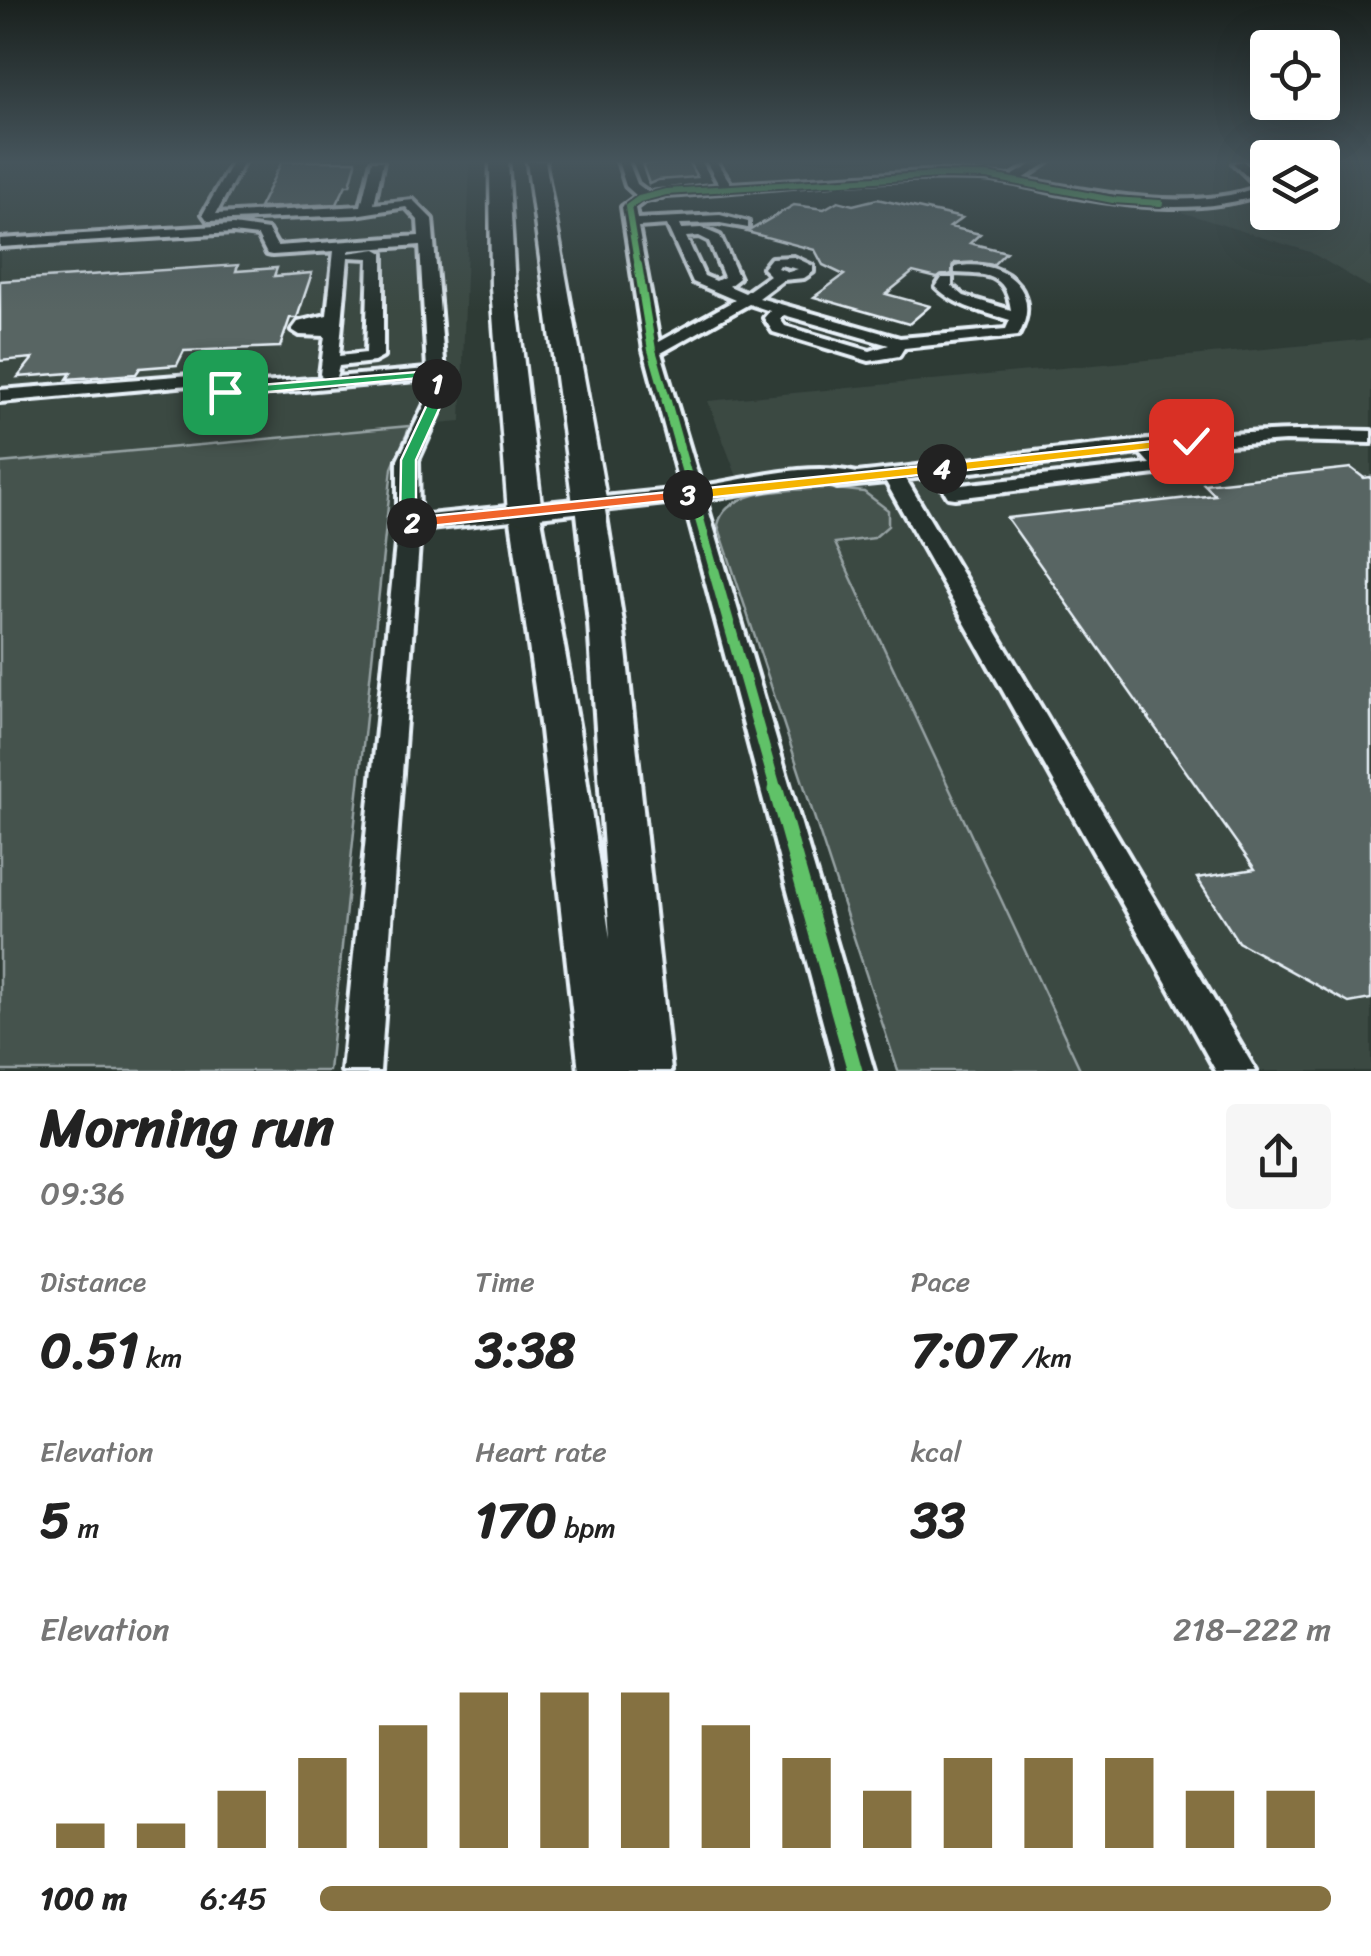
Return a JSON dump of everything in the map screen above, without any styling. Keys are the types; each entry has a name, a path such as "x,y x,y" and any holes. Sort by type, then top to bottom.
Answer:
{"highway":[{"path":"501,211 503,288 525,512"},
{"path":"544,211 590,504"}],"main road":[{"path":"590,504 606,624 645,1071"},
{"path":"525,512 560,730 605,1071"}],"street":[{"path":"210,211 213,218 347,211"},
{"path":"361,1071 409,524 408,460 438,396 426,220 416,211"},
{"path":"629,211 654,354 690,494 855,1071"},
{"path":"674,227 705,218 743,225"},
{"path":"631,223 674,227 715,239 732,278 716,288"},
{"path":"674,227 698,279 781,309 772,318 779,329 868,356 893,352 899,343 1012,333 1019,318 1016,295 1003,276 976,268 953,275 944,287 958,300 1019,318"},
{"path":"0,243 247,229 263,233 266,255 427,240"},
{"path":"330,362 374,357 376,253 341,251"},
{"path":"328,383 341,251"},
{"path":"654,354 702,336 724,313 780,274"},
{"path":"334,318 375,300"},
{"path":"0,396 190,380 225,392 436,373"},
{"path":"409,524 941,469 956,492 1166,468 1145,447 1285,436 1371,437"},
{"path":"892,473 1238,1071"}],"shaded area":[{"path":"0,211 468,211 461,421 0,463"},
{"path":"1176,211 1250,211 1250,230 1340,230 1340,211 1371,211 1371,288 1310,252"},
{"path":"1371,339 1371,1071 964,1071 708,401"},
{"path":"410,426 392,468 329,1071 0,1071 0,463"},
{"path":"827,488 864,492 888,510 888,526 874,538 835,543 1081,1071 898,1071 718,525 724,512 748,497"}],"building":[{"path":"784,211 931,211 962,218 950,227 980,234 970,243 1006,252 993,265 955,263 952,274 937,278 913,272 886,294 930,306 909,324 814,297 844,275 823,265 815,250 747,232"},
{"path":"238,265 236,271 277,268 274,276 312,273 297,318 290,318 280,347 184,351 177,365 140,368 136,374 67,379 71,373 18,377 33,358 0,361 0,281"},
{"path":"1351,468 1364,478 1371,477 1371,999 1349,1003 1238,942 1197,878 1255,869 1007,518 1215,495 1204,484"}],"cycle path":[{"path":"629,211 652,350 855,1071"}],"route":[{"path":"225,392 436,373 438,396 408,460 408,524 722,490 753,491 1191,441"}]}
